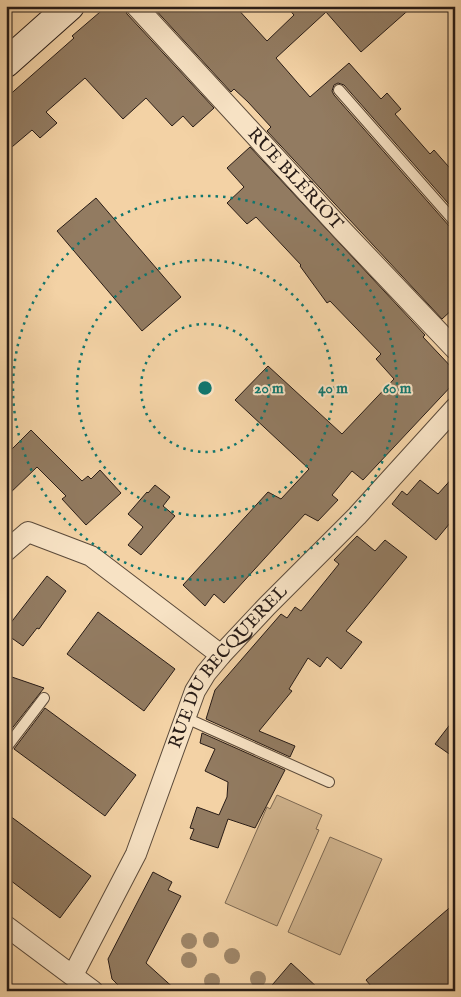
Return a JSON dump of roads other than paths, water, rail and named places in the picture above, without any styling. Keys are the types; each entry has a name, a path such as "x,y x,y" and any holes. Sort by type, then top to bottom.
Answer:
{"street":[{"name":"RUE BLÉRIOT","path":"136,6 341,229 455,349"},
{"path":"6,63 66,8"},
{"name":"RUE DU BECQUEREL","path":"73,975 136,854 195,691 206,673 278,594 351,522 455,408"},
{"path":"6,551 28,532 91,556 221,655"},
{"path":"6,926 91,990"}],"lane":[{"path":"339,90 455,222"},
{"path":"6,748 44,698"},
{"path":"186,718 329,782"}]}
